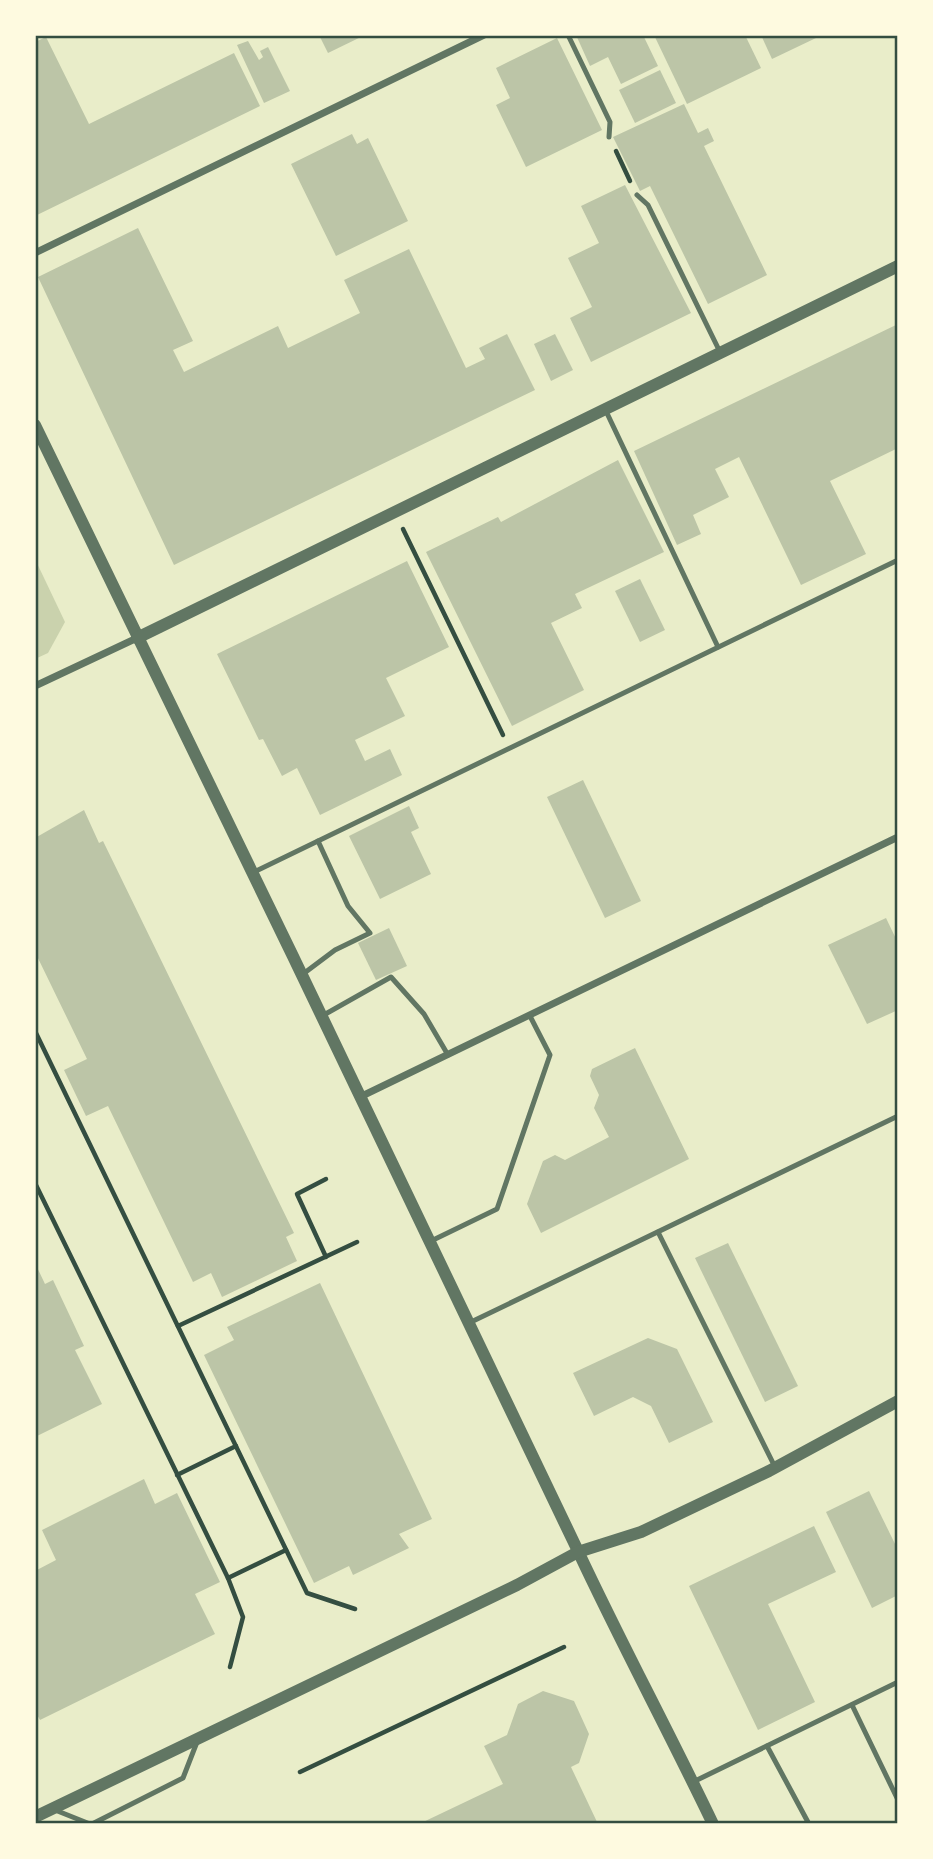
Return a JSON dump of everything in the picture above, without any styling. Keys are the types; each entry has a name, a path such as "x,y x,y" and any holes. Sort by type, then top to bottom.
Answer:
{"street":[{"path":"35,253 484,35"},
{"path":"35,686 898,266"},
{"path":"35,425 432,1241 578,1552 713,1824"},
{"path":"362,1096 898,837"},
{"path":"35,1817 505,1591 578,1552 641,1532 775,1467 898,1401"}],"lane":[{"path":"568,35 610,122 609,137"},
{"path":"637,195 648,205 720,353"},
{"path":"605,409 718,647"},
{"path":"251,873 898,560"},
{"path":"302,975 335,950 370,933 348,906 318,841"},
{"path":"322,1016 391,977 424,1014 448,1055"},
{"path":"432,1241 496,1209 550,1055 530,1016"},
{"path":"471,1322 898,1116"},
{"path":"658,1232 775,1467"},
{"path":"693,1782 898,1682"},
{"path":"852,1704 898,1800"},
{"path":"52,1809 91,1824 183,1778 198,1739"},
{"path":"767,1746 809,1824"}],"path":[{"path":"609,137 637,195"},
{"path":"395,512 509,748"},
{"path":"36,1034 307,1593 355,1609"},
{"path":"326,1179 297,1194 327,1256"},
{"path":"35,1183 228,1578 243,1617 230,1667"},
{"path":"178,1326 357,1242"},
{"path":"177,1475 236,1446"},
{"path":"228,1578 286,1550"},
{"path":"300,1772 564,1647"}],"green space":[{"path":"35,559 65,622 48,653 35,659"}],"building":[{"path":"319,35 365,35 328,53"},
{"path":"576,35 643,35 658,66 621,84 608,57 590,66"},
{"path":"654,35 745,35 761,68 687,104"},
{"path":"761,35 815,35 816,38 772,59"},
{"path":"46,37 89,124 234,53 260,106 35,216 35,42"},
{"path":"557,38 602,130 526,167 496,105 510,98 496,68"},
{"path":"248,41 259,60 263,57 260,51 268,47 290,91 264,103 237,45"},
{"path":"660,70 676,103 635,123 619,90"},
{"path":"684,104 698,133 708,128 714,141 704,146 767,275 708,304 650,186 640,191 613,137"},
{"path":"352,134 357,144 368,138 408,221 336,256 291,164"},
{"path":"625,185 691,313 591,362 570,318 592,307 568,258 599,243 581,206"},
{"path":"138,228 193,341 173,350 184,372 278,326 288,348 360,313 344,280 409,249 466,368 485,359 479,348 507,334 535,390 174,565 38,277"},
{"path":"898,324 898,448 830,481 866,554 801,585 739,457 715,469 729,497 693,515 701,534 677,545 634,451"},
{"path":"555,334 573,370 551,381 534,344"},
{"path":"618,460 664,552 575,594 582,608 551,623 584,690 512,726 426,552 498,517 501,522"},
{"path":"407,561 449,647 386,678 405,716 355,740 365,761 390,749 402,775 320,815 297,768 282,776 263,739 259,740 217,654"},
{"path":"640,579 665,630 640,642 615,591"},
{"path":"583,780 641,901 605,918 547,797"},
{"path":"409,806 419,828 411,832 431,874 380,899 349,836"},
{"path":"84,810 99,843 103,841 294,1233 286,1237 297,1261 222,1297 211,1273 193,1282 108,1106 86,1116 64,1070 87,1059 35,952 35,838"},
{"path":"886,918 898,943 898,1010 867,1024 828,945"},
{"path":"389,928 407,966 376,980 358,943"},
{"path":"635,1048 689,1159 541,1233 527,1204 543,1161 555,1155 565,1160 609,1137 594,1108 599,1095 590,1076 592,1069"},
{"path":"728,1243 798,1386 765,1402 695,1258"},
{"path":"35,1263 45,1284 53,1280 84,1346 75,1350 102,1404 35,1437"},
{"path":"320,1283 432,1519 399,1534 409,1548 353,1575 349,1566 314,1583 204,1355 234,1340 227,1327"},
{"path":"648,1338 677,1349 713,1422 669,1443 651,1406 633,1397 594,1416 573,1373"},
{"path":"144,1479 155,1504 177,1493 220,1582 195,1594 215,1634 40,1720 35,1711 35,1571 56,1560 42,1530"},
{"path":"869,1491 898,1550 898,1595 872,1608 826,1512"},
{"path":"814,1526 836,1572 768,1604 815,1702 758,1730 689,1586"},
{"path":"543,1691 574,1701 589,1734 579,1763 571,1767 598,1824 419,1824 503,1784 484,1746 507,1735 518,1704"}]}
